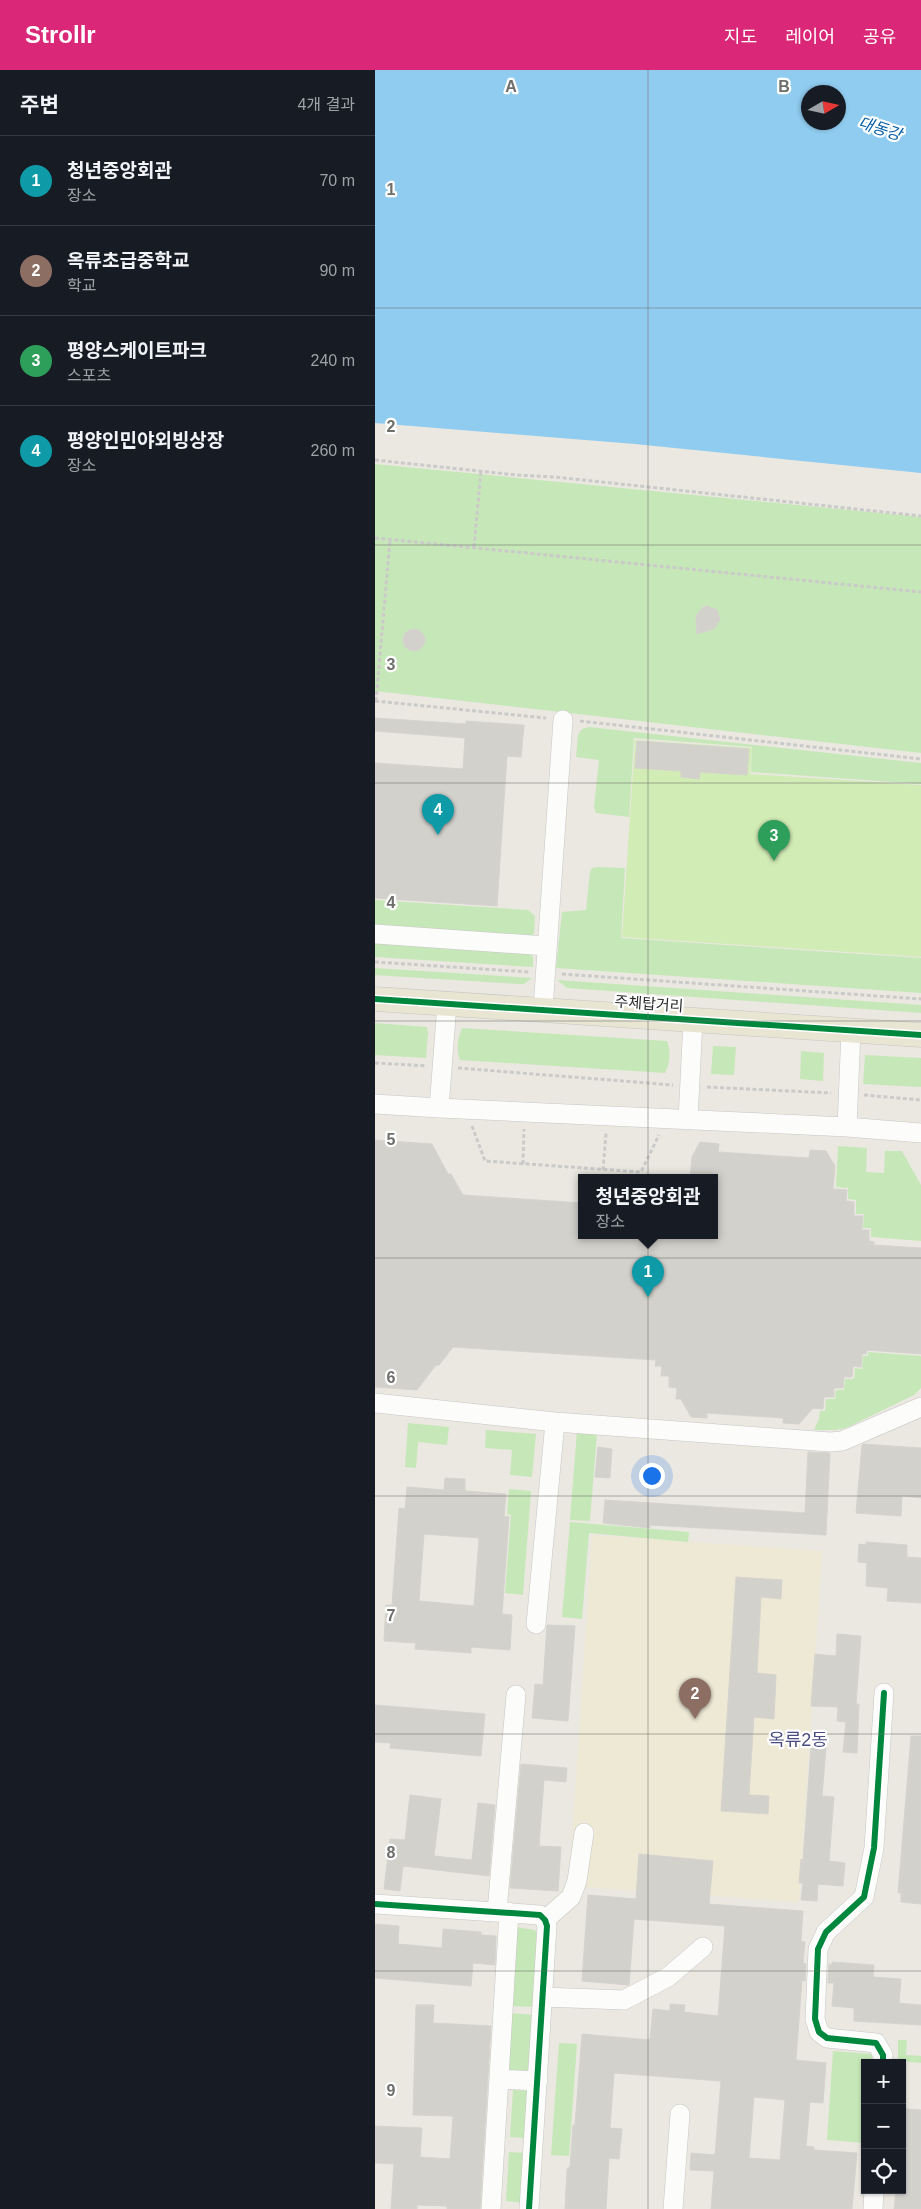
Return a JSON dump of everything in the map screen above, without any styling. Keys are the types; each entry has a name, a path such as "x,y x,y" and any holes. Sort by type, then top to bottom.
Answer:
{"main road":[{"name":"주체탑거리","path":"375,999 921,1035"}],"street":[{"path":"543,1009 563,720"},
{"path":"375,934 547,946"},
{"path":"439,1108 447,1004"},
{"path":"688,1120 693,1020"},
{"path":"847,1127 851,1030"},
{"path":"375,1104 847,1127 921,1133"},
{"path":"375,1403 555,1422 830,1442 843,1440 921,1407"},
{"path":"536,1624 555,1422"},
{"path":"883,2059 883,2055 876,2043 827,2038 819,2032 815,2019 818,1949 826,1932 864,1896 874,1848 884,1693"},
{"path":"491,2209 500,2079 503,1912 517,1695"},
{"path":"545,1920 571,1897 577,1881 583,1832"},
{"path":"375,1904 540,1915 545,1920 547,1926 529,2209"},
{"path":"543,1997 624,2000 668,1976 703,1947"},
{"path":"500,2079 538,2081"},
{"path":"673,2209 680,2114"},
{"path":"873,2209 874,2194"}],"path":[{"path":"375,460 921,516"},
{"path":"474,547 481,471"},
{"path":"375,538 921,592"},
{"path":"390,540 376,701 921,759"},
{"path":"375,962 921,999"},
{"path":"375,1063 690,1086 848,1094 921,1100"},
{"path":"476,1136 485,1161 603,1170 641,1172 653,1147"},
{"path":"523,1164 524,1139"},
{"path":"603,1170 605,1144"}],"shaded area":[{"path":"592,1535 822,1551 799,1902 569,1886"}],"green space":[{"path":"375,464 921,517 921,753 375,691"},
{"path":"589,727 921,763 921,784 751,772 752,747 634,738 629,817 596,813 594,807 599,760 576,757 578,735 582,729"},
{"path":"635,740 752,748 750,774 921,785 921,957 622,937"},
{"path":"592,868 625,868 621,938 921,958 921,993 556,968 562,912 586,910 590,872"},
{"path":"375,900 528,910 535,916 534,933 531,937 375,929"},
{"path":"375,941 530,952 533,958 533,967 375,957"},
{"path":"375,968 532,978 524,984 519,984 375,975"},
{"path":"557,980 921,1005 921,1013 567,988"},
{"path":"375,1023 427,1027 426,1058 375,1055"},
{"path":"462,1028 667,1041 669,1061 665,1073 460,1060 458,1044"},
{"path":"713,1046 736,1047 734,1075 711,1074"},
{"path":"801,1051 824,1053 823,1081 800,1079"},
{"path":"865,1055 921,1058 921,1087 863,1084"},
{"path":"838,1146 867,1148 866,1172 884,1173 885,1151 902,1151 921,1185 921,1241 871,1237 871,1228 863,1228 864,1214 856,1214 856,1200 848,1199 848,1188 836,1187"},
{"path":"868,1352 921,1356 921,1388 914,1395 846,1428 814,1430 820,1411 825,1411 826,1399 835,1399 836,1390 844,1390 845,1379 854,1379 855,1368 862,1369 863,1356 868,1356"},
{"path":"408,1423 449,1427 447,1445 418,1442 416,1468 405,1467"},
{"path":"486,1430 536,1434 532,1477 510,1475 512,1450 485,1448"},
{"path":"577,1431 597,1433 590,1521 570,1520"},
{"path":"509,1489 531,1491 523,1595 505,1593 511,1515 507,1514"},
{"path":"570,1522 689,1532 688,1542 589,1533 582,1619 562,1617"},
{"path":"516,1927 535,1930 538,1936 534,2007 511,2006"},
{"path":"511,2013 534,2015 530,2074 507,2073"},
{"path":"898,2040 907,2040 906,2055 921,2056 921,2063 906,2062 906,2059 898,2059"},
{"path":"559,2043 577,2044 569,2156 551,2155"},
{"path":"833,2051 872,2054 872,2059 861,2059 861,2143 827,2140"},
{"path":"513,2090 530,2091 527,2138 510,2137"},
{"path":"509,2152 526,2153 523,2203 506,2201"}],"water":[{"name":"대동강","path":"375,70 921,70 921,473 635,444 375,423"}],"building":[{"path":"707,606 717,610 720,620 714,629 697,634 696,616 702,608"},
{"path":"414,629 422,632 425,640 422,648 414,651 406,648 403,640 406,632"},
{"path":"375,718 466,724 466,721 524,725 521,757 507,756 497,906 375,898 375,763 463,769 465,738 375,731"},
{"path":"637,741 749,749 747,775 700,772 699,779 681,777 681,771 635,768"},
{"path":"375,1140 432,1144 448,1174 451,1174 463,1195 578,1203 578,1239 718,1239 718,1174 690,1174 692,1157 700,1142 719,1144 718,1152 809,1158 810,1150 826,1151 835,1166 833,1189 847,1190 846,1201 854,1202 854,1216 863,1216 862,1230 869,1230 869,1241 874,1242 874,1245 921,1248 921,1354 867,1350 866,1354 862,1354 861,1367 853,1366 852,1377 844,1377 843,1388 834,1388 834,1397 824,1397 823,1409 813,1408 799,1424 783,1423 783,1418 707,1413 707,1418 691,1417 681,1399 676,1399 677,1388 669,1387 669,1376 661,1376 662,1366 655,1366 656,1360 453,1347 417,1390 375,1387"},
{"path":"862,1445 921,1448 921,1498 902,1496 901,1516 856,1513"},
{"path":"598,1447 612,1449 610,1478 595,1477"},
{"path":"808,1452 830,1453 826,1535 650,1525 650,1528 603,1523 605,1500 805,1513"},
{"path":"445,1478 465,1479 465,1491 506,1494 504,1516 509,1517 502,1614 512,1615 510,1650 471,1647 471,1653 415,1649 416,1643 384,1641 386,1605 392,1605 399,1508 405,1509 407,1487 444,1490","holes":["424,1534 479,1538 474,1606 419,1601"]},
{"path":"866,1542 907,1545 907,1557 921,1558 921,1603 887,1601 888,1588 866,1586 867,1563 858,1562 859,1544 866,1545"},
{"path":"736,1577 782,1580 781,1599 761,1597 757,1673 776,1675 774,1719 754,1717 749,1795 769,1796 768,1814 721,1811"},
{"path":"547,1625 575,1626 568,1721 532,1718 535,1684 543,1685"},
{"path":"837,1634 861,1636 856,1704 859,1704 857,1753 843,1752 846,1722 837,1721 838,1707 811,1706 815,1654 836,1656"},
{"path":"375,1705 485,1714 481,1756 390,1748 391,1743 375,1742"},
{"path":"911,1736 921,1736 921,1904 901,1902 901,1893 898,1893"},
{"path":"811,1747 826,1748 822,1796 834,1797 829,1861 845,1863 843,1886 818,1884 817,1901 801,1900 803,1883 799,1883 801,1859 803,1860"},
{"path":"521,1764 567,1768 566,1782 544,1780 539,1846 561,1847 558,1891 510,1888"},
{"path":"410,1795 441,1799 434,1856 472,1860 478,1803 495,1805 489,1876 403,1866 400,1891 384,1889 390,1839 405,1840"},
{"path":"639,1854 713,1861 709,1904 803,1911 801,1941 805,1942 803,1963 806,1964 805,1981 802,1980 796,2060 826,2063 823,2103 810,2102 806,2146 814,2147 814,2150 857,2153 852,2209 711,2209 714,2171 690,2170 691,2153 715,2155 721,2081 614,2073 610,2128 622,2129 619,2159 609,2158 606,2209 565,2209 567,2169 570,2167 573,2125 575,2125 582,2034 650,2040 653,2009 670,2011 670,2004 685,2005 684,2012 718,2016 725,1926 634,1919 629,1985 582,1981 588,1895 636,1899","holes":["754,2097 785,2100 780,2160 749,2158"]},
{"path":"375,1924 399,1926 398,1944 442,1948 443,1929 481,1932 481,1935 496,1936 495,1965 473,1963 471,1986 375,1978"},
{"path":"832,1962 874,1965 873,1977 901,1979 899,2003 921,2005 921,2025 854,2021 854,2008 832,2006 834,1983 828,1983 829,1964 832,1965"},
{"path":"416,2005 434,2005 433,2023 491,2026 480,2209 447,2209 447,2206 417,2205 417,2209 391,2209 394,2164 375,2163 375,2126 422,2128 420,2157 450,2159 453,2116 413,2115"},
{"path":"906,2109 921,2110 921,2209 894,2209 896,2194 906,2194"}],"cycle path":[{"path":"375,999 921,1035"},
{"path":"883,2059 883,2055 876,2043 827,2038 819,2032 815,2019 818,1949 826,1932 864,1897 874,1848 884,1693"},
{"path":"375,1904 540,1915 545,1920 547,1926 529,2209"}],"place":[{"name":"평양인민야외빙상장","path":"438,835"},
{"name":"평양스케이트파크","path":"774,861"},
{"name":"청년중앙회관","path":"648,1297"},
{"name":"옥류초급중학교","path":"695,1719"}],"district":[{"name":"옥류2동","path":"798,1740"}]}
